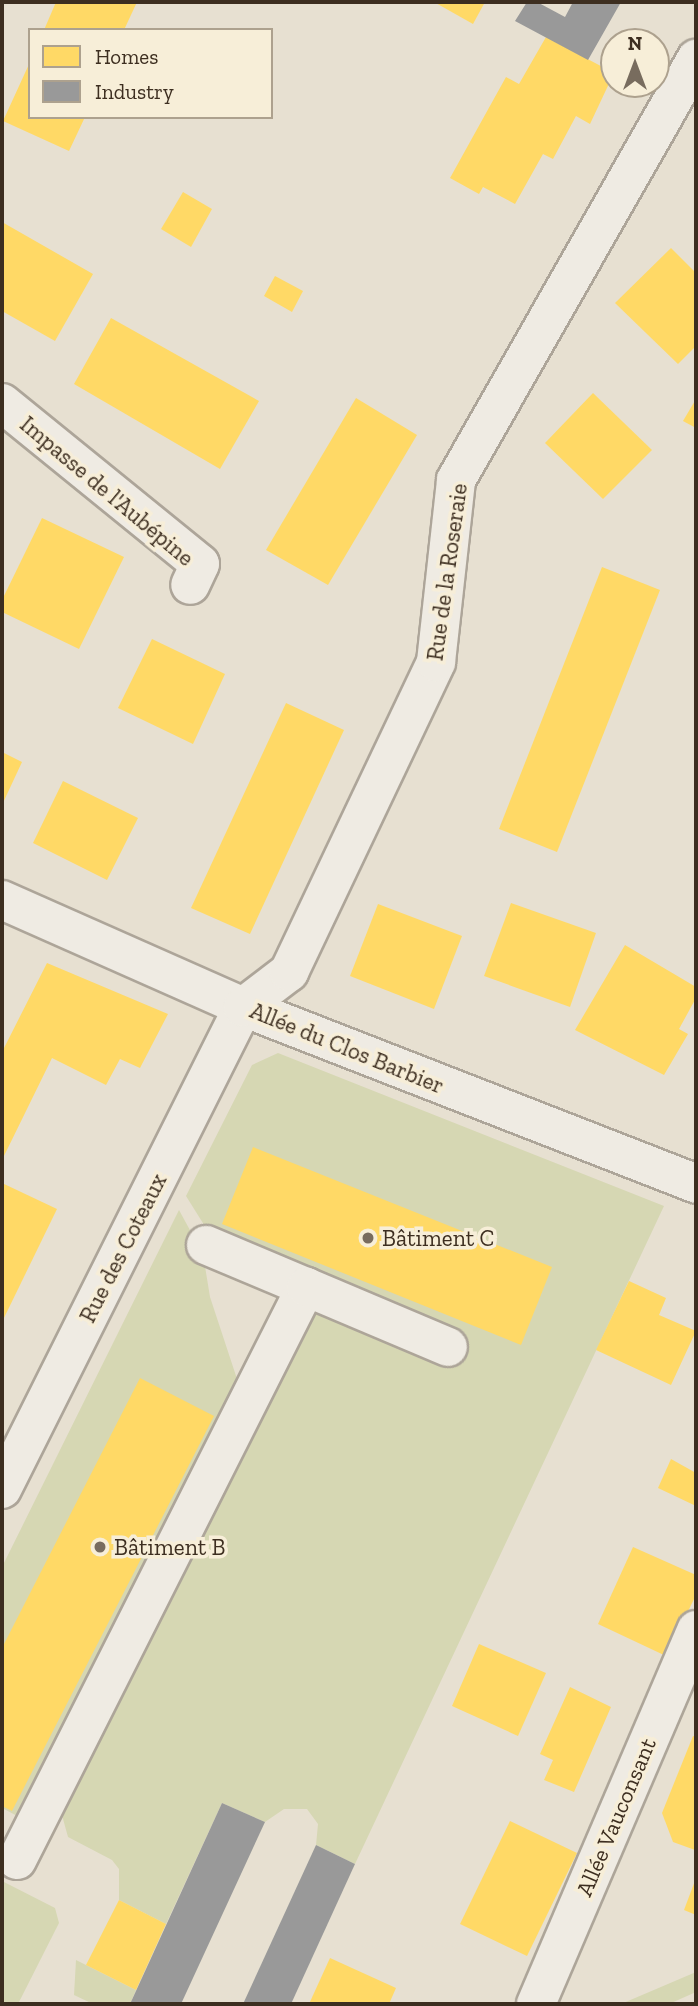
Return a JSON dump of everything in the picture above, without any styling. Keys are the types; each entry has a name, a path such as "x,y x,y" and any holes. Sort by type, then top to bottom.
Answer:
{"street":[{"name":"Rue de la Roseraie","path":"243,1007 289,972 432,673 456,480 696,60"},
{"name":"Impasse de l'Aubépine","path":"2,403 200,564 190,585"},
{"name":"Allée du Clos Barbier","path":"2,900 243,1007 696,1184"},
{"name":"Rue des Coteaux","path":"2,1489 243,1007"},
{"path":"206,1245 448,1348"},
{"path":"17,1860 306,1287"},
{"name":"Allée Vauconsant","path":"536,2004 696,1630"}],"green space":[{"path":"278,1053 664,1206 355,1864 316,1845 318,1824 307,1809 284,1809 265,1822 222,1803 166,1924 119,1900 119,1869 112,1860 68,1837 60,1808 311,1302 206,1228 186,1196 252,1065"},
{"path":"179,1210 203,1254 210,1297 240,1388 23,1819 2,1808 2,1567"},
{"path":"2,1881 55,1908 59,1923 18,2004 2,2004"},
{"path":"76,1960 136,1990 130,2004 93,2004 74,1995"},
{"path":"696,1972 696,1992 669,2004 621,2004"}],"building: Homes":[{"path":"56,2 137,2 125,28 45,28"},
{"path":"434,2 485,2 473,24"},
{"path":"546,37 600,66 600,98 602,98 590,124 576,116 553,159 543,154 515,204 483,187 479,194 450,178 506,77 519,84"},
{"path":"28,66 28,119 84,119 69,151 3,121"},
{"path":"183,192 212,209 191,247 161,229"},
{"path":"2,222 93,274 55,341 2,311"},
{"path":"671,248 696,273 696,346 678,364 615,303"},
{"path":"275,276 303,291 292,312 264,296"},
{"path":"111,318 259,401 220,469 74,384"},
{"path":"593,393 652,450 603,499 545,443"},
{"path":"356,398 417,435 328,585 266,550"},
{"path":"696,399 696,428 683,421"},
{"path":"42,518 124,557 79,649 2,612 2,600"},
{"path":"602,567 660,590 557,852 499,829"},
{"path":"152,639 225,674 193,744 118,708"},
{"path":"286,703 344,730 250,934 191,908"},
{"path":"2,752 22,762 2,805"},
{"path":"63,781 138,818 107,880 33,843"},
{"path":"511,903 596,933 570,1007 484,976"},
{"path":"378,904 462,936 434,1009 350,976"},
{"path":"625,945 696,987 696,998 679,1029 688,1034 664,1075 575,1030"},
{"path":"47,963 168,1014 140,1068 120,1059 106,1085 52,1058 2,1160 2,1052"},
{"name":"Bâtiment C","path":"253,1147 552,1267 521,1345 222,1224"},
{"path":"2,1183 57,1209 2,1322"},
{"path":"629,1281 666,1298 659,1315 696,1331 671,1385 596,1350"},
{"name":"Bâtiment B","path":"140,1378 214,1416 12,1811 2,1806 2,1648"},
{"path":"671,1459 696,1473 696,1506 658,1488"},
{"path":"633,1547 696,1575 696,1595 666,1656 598,1624"},
{"path":"479,1644 546,1673 518,1736 452,1706"},
{"path":"570,1687 611,1707 574,1792 544,1780 553,1760 540,1754"},
{"path":"693,1736 696,1737 695,1850 673,1842 662,1813"},
{"path":"510,1821 577,1853 527,1956 460,1924"},
{"path":"696,1878 696,1915 684,1910"},
{"path":"119,1900 166,1924 136,1990 86,1965"},
{"path":"330,1958 396,1988 389,2004 309,2004"}],"building: Industry":[{"path":"527,2 537,2 565,17 573,2 621,2 606,28 600,28 600,39 588,60 515,21"},
{"path":"222,1803 265,1822 181,2004 130,2004"},
{"path":"316,1845 355,1864 291,2004 243,2004"}],"place":[{"name":"Bâtiment C","path":"368,1238"},
{"name":"Bâtiment B","path":"100,1547"}]}
